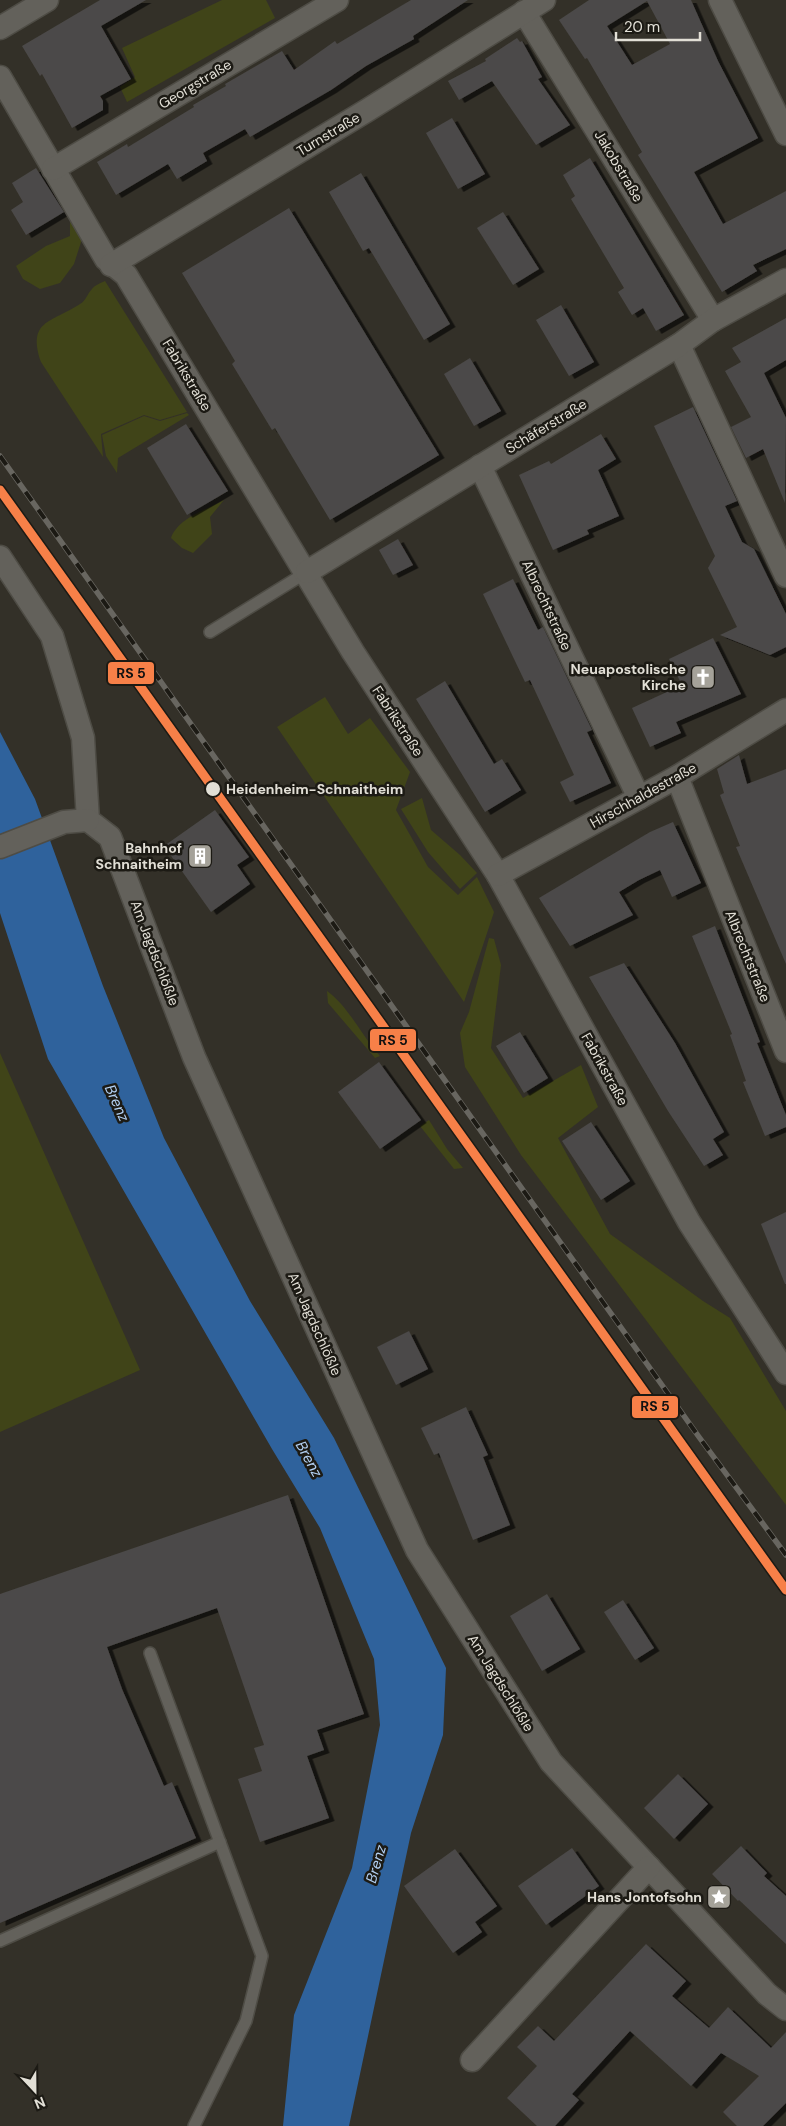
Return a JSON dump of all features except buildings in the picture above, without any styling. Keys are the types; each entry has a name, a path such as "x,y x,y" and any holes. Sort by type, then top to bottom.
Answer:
{"street":[{"path":"0,28 47,0"},
{"name":"Georgstraße","path":"54,169 337,0"},
{"name":"Turnstraße","path":"111,265 366,111 544,0"},
{"path":"720,0 786,134"},
{"name":"Jakobstraße","path":"524,12 713,320"},
{"name":"Fabrikstraße","path":"0,77 111,265 126,275 307,572 353,652 498,875 689,1222 786,1373"},
{"name":"Schäferstraße","path":"307,572 679,345 713,320 786,280"},
{"path":"679,345 786,576"},
{"name":"Albrechtstraße","path":"480,466 639,798"},
{"path":"0,557 52,636 83,738 88,820 64,822 0,847"},
{"name":"Hirschhaldestraße","path":"498,875 677,777 786,710"},
{"name":"Albrechtstraße","path":"677,777 786,1051"},
{"name":"Am Jagdschlößle","path":"88,820 110,837 194,1058 417,1550 551,1762 767,1994 786,2009"},
{"path":"472,2060 649,1867"}],"lane":[{"path":"210,632 307,572"},
{"path":"150,1653 262,1956 246,2021 194,2126"},
{"path":"0,1941 220,1842"}],"green space":[{"path":"222,0 266,0 275,18 127,102 120,87 135,77 122,48"},
{"path":"70,221 82,239 74,264 60,283 40,289 23,279 16,266 46,246 70,236"},
{"path":"105,281 187,412 160,420 144,415 101,434 103,457 41,362 37,348 37,338 44,324 82,303 93,288"},
{"path":"187,413 189,415 118,458 117,473 106,456 102,435 144,416 160,421"},
{"path":"224,500 210,517 212,534 193,553 182,548 171,538 186,520"},
{"path":"325,697 348,734 370,718 410,772 396,810 428,867 458,895 477,877 494,912 464,1002 277,727"},
{"path":"422,798 431,830 460,855 477,873 460,889 428,852 401,809"},
{"path":"489,938 494,939 501,965 491,1048 523,1098 581,1065 598,1107 558,1138 610,1234 703,1301 730,1318 786,1411 786,1505 521,1155 465,1067 460,1033 469,1012"},
{"path":"327,991 342,1005 380,1056 375,1058 328,1003"},
{"path":"0,1053 140,1370 0,1432"},
{"path":"429,1120 447,1149 463,1168 454,1169 420,1126"}],"water":[{"name":"Brenz","path":"0,732 35,799 103,986 164,1138 250,1301 334,1438 446,1668 443,1735 411,1833 349,2126 283,2126 294,2015 352,1868 380,1725 374,1659 320,1528 272,1449 48,1059 0,913"}],"railway":[{"path":"0,456 699,1437 786,1555"}],"transit line":[{"path":"0,490 786,1590"}],"place":[{"name":"Neuapostolische Kirche","path":"703,677"},
{"name":"Heidenheim-Schnaitheim","path":"213,789"},
{"name":"Bahnhof Schnaitheim","path":"200,856"},
{"name":"Hans Jontofsohn","path":"719,1897"}]}
